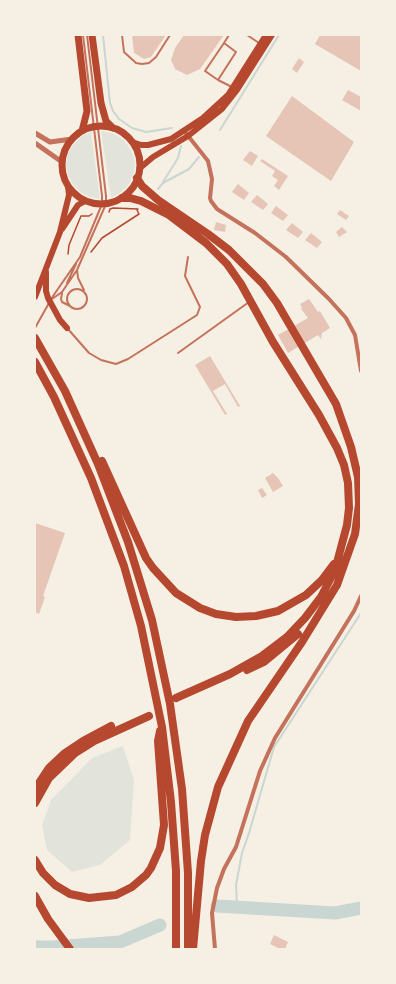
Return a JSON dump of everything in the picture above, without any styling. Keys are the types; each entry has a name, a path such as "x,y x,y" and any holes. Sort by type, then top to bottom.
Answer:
{"highway":[{"path":"138,178 142,186 158,200 208,234 252,271 277,304 336,404 351,447 358,477 359,504 355,534 337,585 302,642 248,721 218,787 201,861 193,949"},
{"path":"122,198 136,199 170,215 194,233 227,264 273,342 319,415 344,465 348,483 349,508 347,525 338,558 328,585 321,597 301,623 287,637 248,665 177,701 264,662 288,644 323,607"},
{"path":"35,338 96,448 146,558 169,586 191,603 216,614 236,617 256,616 278,611 306,595 322,580 338,558"},
{"path":"36,364 74,438 108,520 141,626 162,727 173,832 176,949"},
{"path":"65,391 98,464 128,542 150,613 162,664 177,746 182,790 188,873 188,949"},
{"path":"35,789 49,768 72,748 93,735 149,713 100,738 75,753 49,778 35,803"},
{"path":"35,860 43,873 55,885 70,894 89,898 116,895 132,887 146,875 156,859 160,848 164,825 158,741 162,727"},
{"path":"35,896 70,949"}],"main road":[{"path":"78,35 87,111 82,131"},
{"path":"92,35 101,104 106,120 113,129"},
{"path":"132,142 141,145 160,143 187,134 217,107 233,87 266,35"},
{"path":"140,168 153,157 214,117 232,97 272,35"},
{"path":"96,127 113,129 126,136 132,142 138,153 140,168 138,178 130,192 122,198 104,204 85,201 75,195 68,186 64,176 62,162 65,150 72,139 82,131 96,127"},
{"path":"35,297 60,232 68,195 68,186"},
{"path":"60,232 78,205 85,201"},
{"path":"46,270 46,291 60,320 67,328"}],"street":[{"path":"35,133 50,142 72,139"},
{"path":"187,134 208,161 212,179 210,198 214,205 217,209 255,233 286,256 346,318 355,335 361,372"},
{"path":"35,143 62,162"},
{"path":"215,949 212,913 217,888 224,869 236,847 260,771 275,738 354,611 361,596"}],"lane":[{"path":"50,301 62,292 77,270 106,196 83,35"},
{"path":"88,35 96,127"},
{"path":"122,35 124,52 136,63 142,64 149,63 156,57 170,35"},
{"path":"229,35 205,72 233,87"},
{"path":"247,35 260,44"},
{"path":"218,80 236,52 224,43"},
{"path":"77,270 78,278 86,292 88,299 85,305 80,309 62,302 62,292 80,258 104,204"},
{"path":"67,328 89,353 101,360 116,364 128,359 197,315 200,307 185,276 188,257"},
{"path":"35,328 50,301 80,258"},
{"path":"70,306 67,297 70,291 77,288 86,292"},
{"path":"178,353 250,301"}],"path":[{"path":"91,252 102,238 139,214 137,210 140,204"},
{"path":"109,212 110,208 130,207 137,210"},
{"path":"77,215 89,216 96,212"},
{"path":"68,254 69,246 81,216"}],"shaded area":[{"path":"101,131 114,134 124,140 131,150 135,161 134,173 129,184 121,192 111,198"},
{"path":"91,132 100,199 90,197 80,192 68,175 66,164 68,153 74,144 81,137"},
{"path":"123,746 134,780 130,840 100,865 72,872 47,850 42,825 51,800 92,758"}],"building":[{"path":"132,35 166,35 151,57 144,59 134,53"},
{"path":"184,35 224,35 200,69 187,75 175,69 171,60 175,48"},
{"path":"320,35 361,35 361,71 315,44"},
{"path":"299,58 304,62 297,73 292,69"},
{"path":"348,90 361,97 361,111 342,100"},
{"path":"292,96 354,142 331,181 266,136"},
{"path":"250,151 258,156 252,166 243,160"},
{"path":"262,159 288,176 279,190 274,186 278,180 272,176 275,171 260,161"},
{"path":"238,184 249,193 244,200 232,192"},
{"path":"257,195 268,204 263,210 251,202"},
{"path":"276,206 288,215 283,221 271,213"},
{"path":"340,210 349,216 346,220 337,214"},
{"path":"216,222 226,225 225,232 214,230"},
{"path":"292,223 303,232 298,238 286,230"},
{"path":"342,227 347,232 339,237 336,232"},
{"path":"311,233 322,242 317,248 305,240"},
{"path":"309,299 318,312 320,311 330,328 322,333 321,339 318,335 288,353 278,335 308,318 301,309 300,304"},
{"path":"210,356 240,406 238,407 225,384 213,391 227,414 225,415 195,365"},
{"path":"273,473 283,486 273,492 265,478"},
{"path":"262,488 267,495 262,498 258,490"},
{"path":"35,523 65,533 43,596 45,597 39,614 35,612"},
{"path":"274,935 288,942 285,949 280,949 270,944"}],"waterway":[{"path":"103,35 110,103 113,111 119,119 132,128 146,132 172,128"},
{"path":"220,130 279,35"},
{"path":"163,182 178,158 181,146"},
{"path":"158,189 163,183 189,169 199,157"},
{"path":"237,907 236,885 242,853 274,747 361,613"},
{"path":"217,906 335,913 361,908"},
{"path":"35,947 120,942 160,925"}]}
